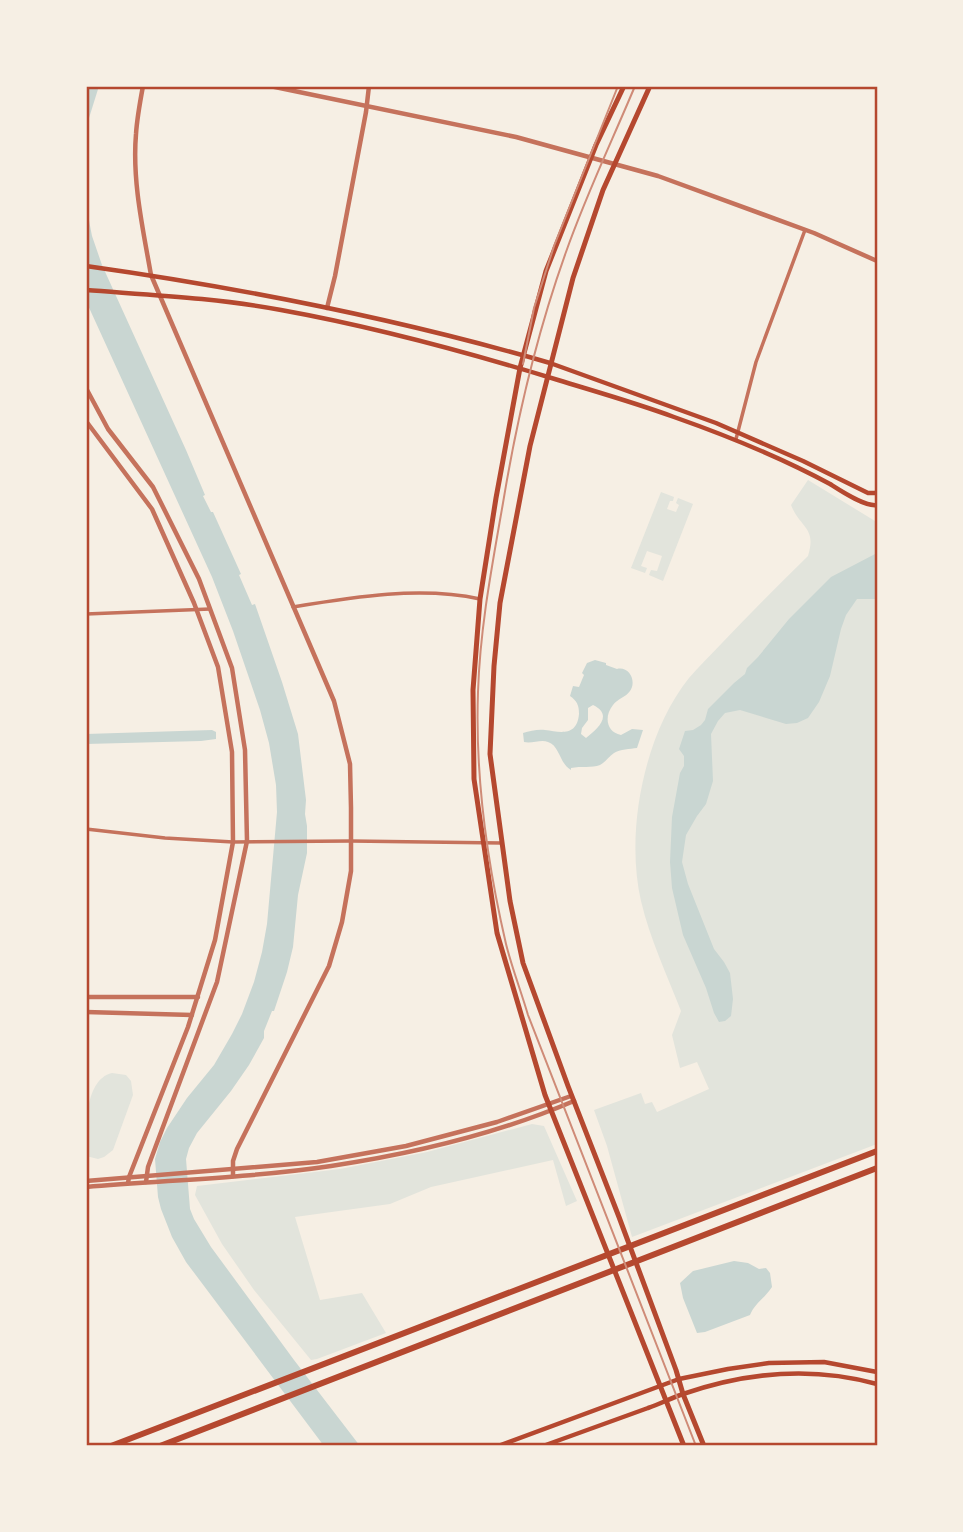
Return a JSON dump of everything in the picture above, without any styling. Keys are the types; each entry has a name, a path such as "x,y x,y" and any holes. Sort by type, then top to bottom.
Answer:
{"highway":[{"path":"110,1446 877,1152"},
{"path":"160,1446 877,1168"}],"main road":[{"path":"624,86 545,271 520,368 480,599 473,690 474,779 497,933 550,1108 684,1446"},
{"path":"650,86 603,190 573,278 530,446 503,590 494,666 490,754 510,901 523,963 704,1446"},
{"path":"86,266 151,275 327,308 429,330 523,355 716,423 868,493 877,492"},
{"path":"86,290 188,298 279,310 431,342 644,406 736,439 806,471 861,502 877,505"},
{"path":"498,1446 679,1379 728,1369 800,1362 877,1372"},
{"path":"543,1446 683,1394 746,1377 786,1373 830,1374 877,1384"}],"street":[{"path":"143,86 136,136 136,176 151,275 334,701 349,764 351,871 342,922 329,966 237,1149 233,1172"},
{"path":"270,86 516,137 615,164 805,230 877,261"},
{"path":"327,308 369,86"},
{"path":"736,439 756,362 805,230"},
{"path":"86,388 88,398 108,429 153,487 200,579 232,668 245,750 247,841 217,982 148,1167 147,1179"},
{"path":"86,421 152,509 218,667 232,752 233,842 215,940 192,1014 129,1180"},
{"path":"293,607 375,596 429,593 480,599"},
{"path":"86,614 210,609"},
{"path":"86,829 233,842 501,843"},
{"path":"86,997 198,997"},
{"path":"86,1012 192,1014"},
{"path":"159,1178 193,1179 317,1162 406,1146 550,1108 572,1098"},
{"path":"86,1181 159,1178 192,1172 233,1172"},
{"path":"86,1187 129,1180"}],"shaded area":[{"path":"86,86 99,86 86,137"},
{"path":"86,205 92,236 102,265 186,450 205,495 203,496 241,574 239,575 252,605 255,604 298,734 306,800 307,853 287,972 264,1031 264,1038 249,1065 197,1133 189,1148 186,1159 190,1209 211,1247 360,1446 324,1446 186,1262 172,1237 158,1197 155,1159 160,1142 187,1098 214,1065 242,1014 254,982 267,924 277,812 276,785 260,710 212,577 86,301"},
{"path":"808,480 875,521 877,519 877,1144 632,1237 607,1146 594,1110 641,1093 645,1104 652,1102 657,1112 709,1089 697,1062 680,1068 672,1035 681,1011 654,943 641,901 635,845 642,785 660,727 689,678 808,556 809,533 791,505"},
{"path":"661,492 674,497 667,509 676,512 678,498 693,504 663,581 649,575 651,570 657,571 662,556 647,551 641,566 647,568 645,573 631,568"},
{"path":"877,553 877,599 857,599 846,615 830,676 819,702 808,718 786,724 740,710 725,713 711,734 713,781 706,804 686,835 682,862 714,949 730,973 733,999 731,1016 719,1022 683,935 672,888 672,817 680,773 684,766 684,756 679,749 685,731 701,725 708,709 745,674 747,668 789,619 831,577"},
{"path":"595,660 606,663 631,675 632,687 610,709 608,723 612,731 621,735 632,729 643,730 637,748 616,752 600,765 571,770 552,744 545,741 524,742 523,733 540,730 567,731 575,726 579,708 570,696 573,686 579,687 587,663","holes":["593,705 599,709 602,722 586,738 581,734 588,720 588,708"]},
{"path":"216,732 216,739 86,744 86,734"},
{"path":"112,1073 126,1075 131,1081 133,1095 113,1150 98,1159 86,1156 88,1108 96,1086"},
{"path":"532,1124 544,1126 577,1201 566,1206 553,1160 431,1187 390,1204 295,1217 320,1300 362,1293 386,1333 317,1359 311,1360 254,1290 222,1244 195,1195 197,1186 340,1169 427,1152"},
{"path":"734,1261 748,1263 759,1269 766,1268 770,1273 772,1287 750,1315 697,1333 680,1283 693,1271"}],"railway":[{"path":"523,364 534,308 554,246 618,86"},
{"path":"635,86 566,252 546,313 521,408 484,621 479,668 478,755 488,850 499,913 514,971 528,1015 696,1446"}]}
